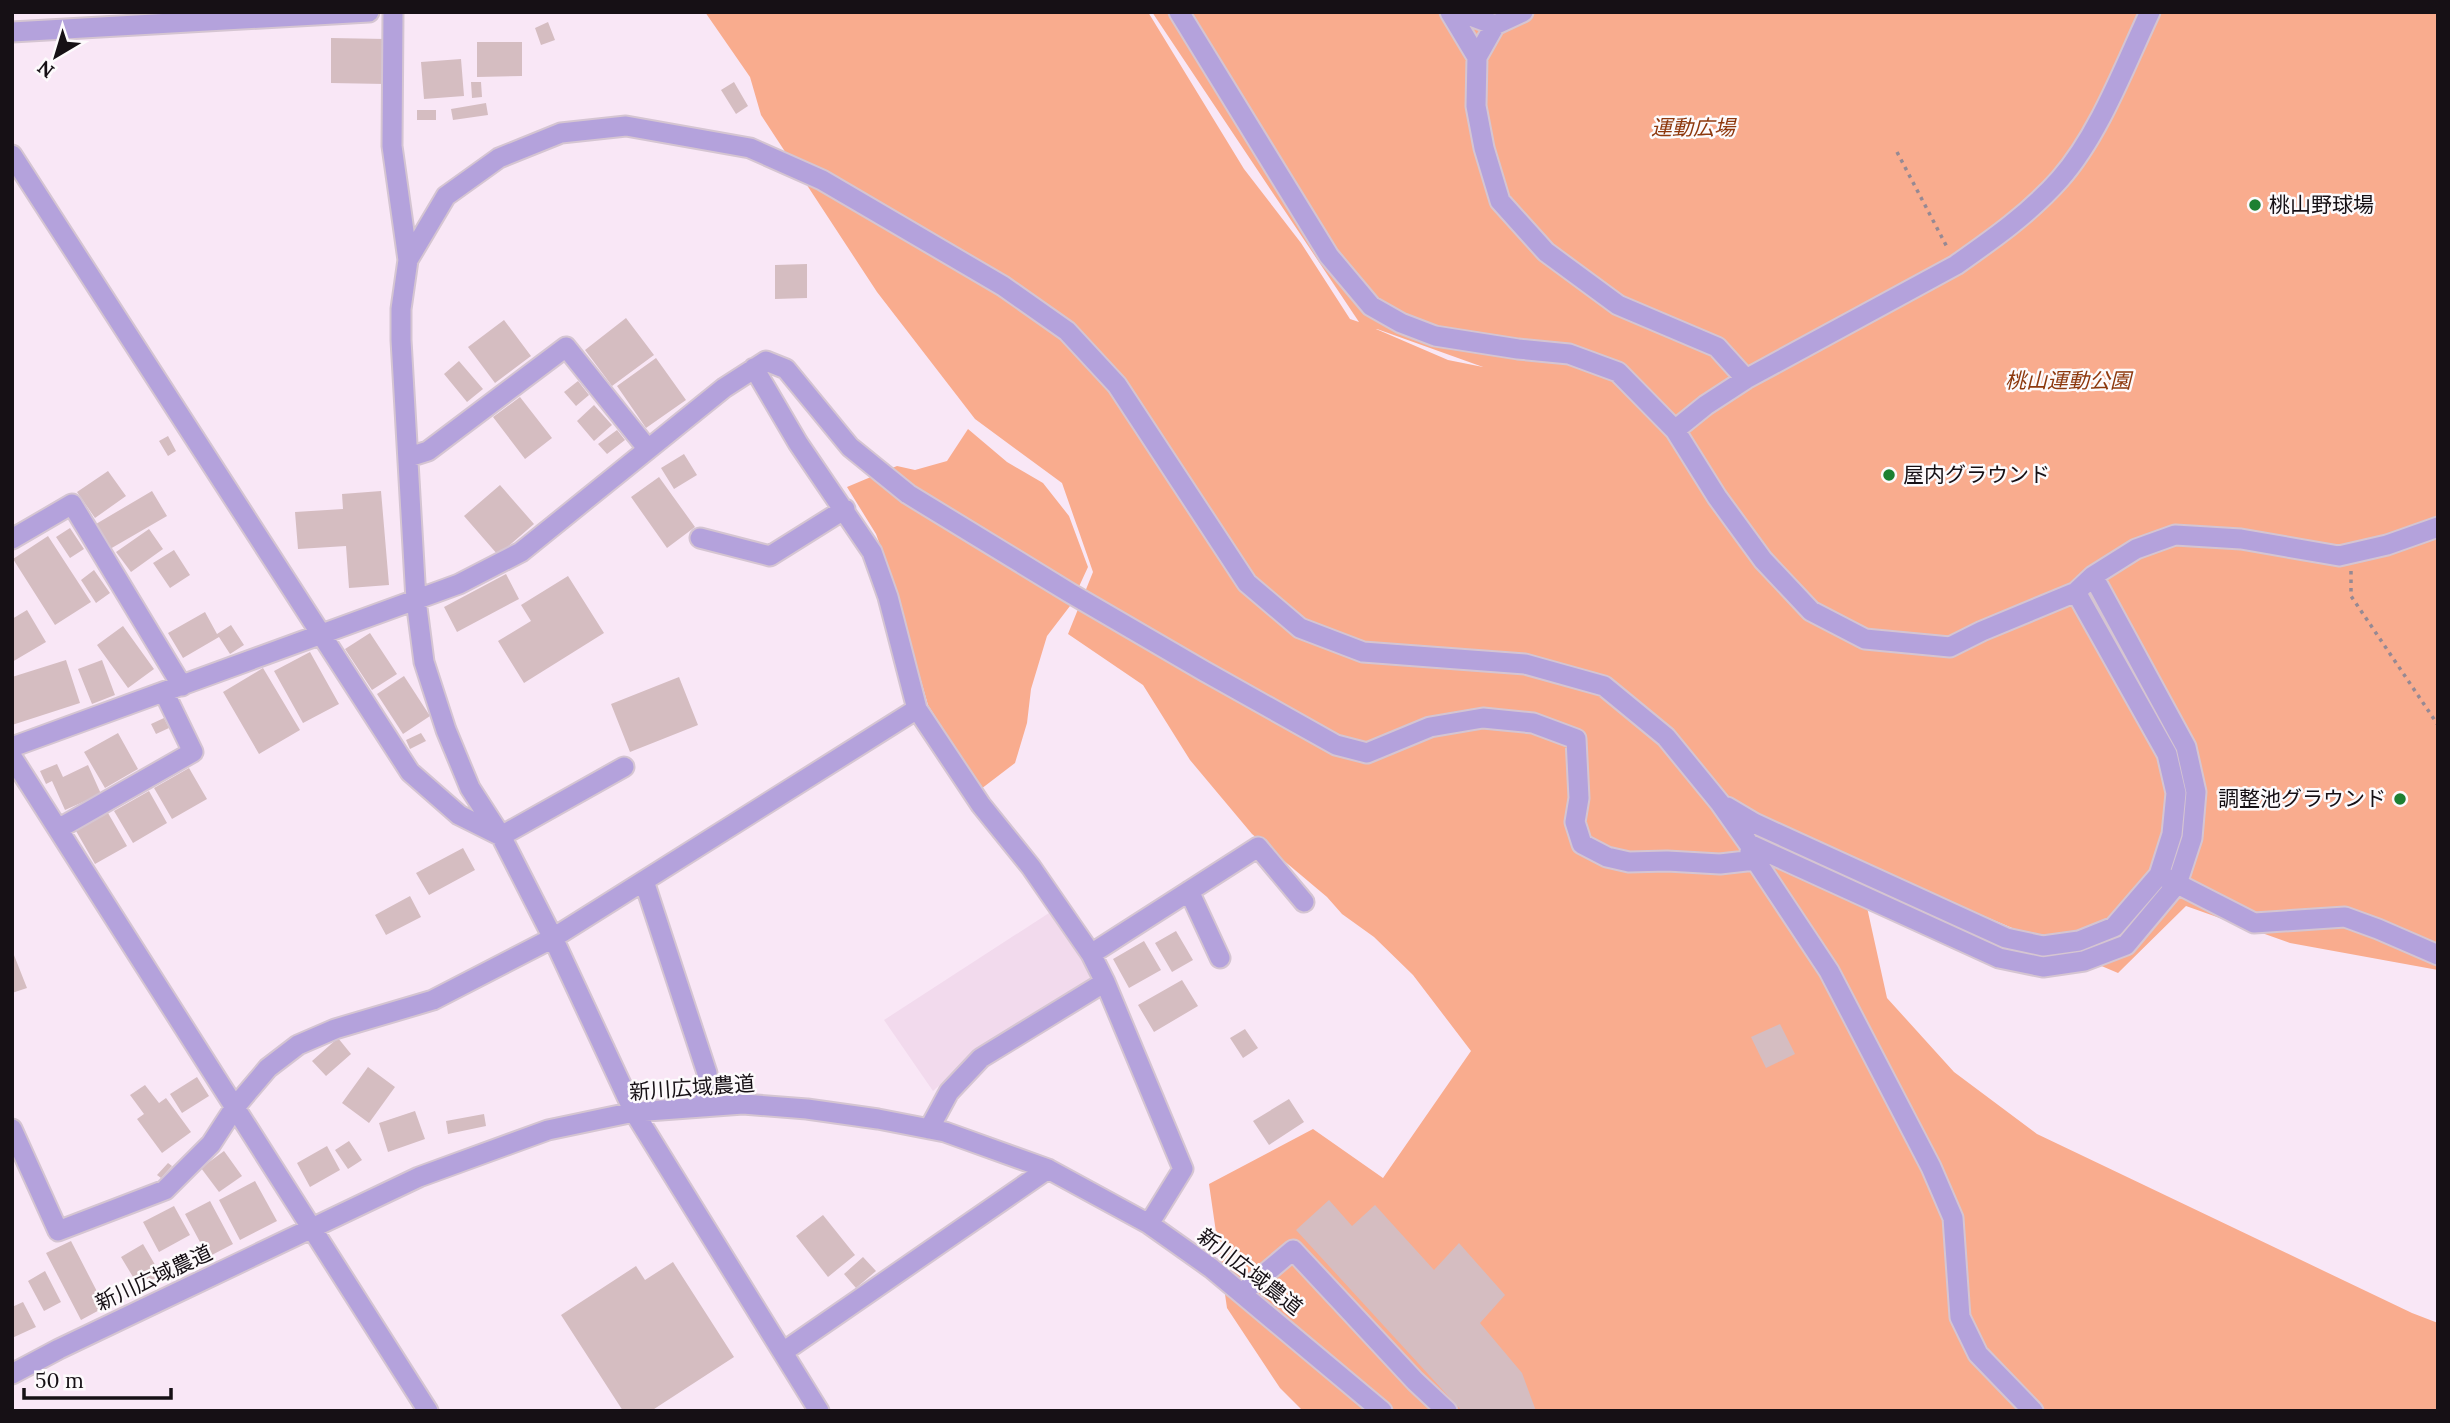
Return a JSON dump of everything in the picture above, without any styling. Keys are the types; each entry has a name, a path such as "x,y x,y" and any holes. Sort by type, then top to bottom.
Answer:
{"street":[{"path":"12,32 369,12"},
{"path":"393,12 392,146 408,260 401,309 416,600 424,662 446,730 470,788 501,835 553,938 634,1112 819,1411"},
{"path":"1179,12 1328,256 1371,306 1401,323 1435,336 1569,354 1618,372 1675,430 1717,497 1763,560 1811,611 1865,639 1950,647 2076,592 2094,576 2136,549 2175,535 2241,539 2339,556 2386,545 2438,527"},
{"path":"1450,12 1477,57"},
{"path":"1460,12 1495,25"},
{"path":"1523,12 1495,25 1477,57 1476,106 1484,148 1500,201 1546,252 1618,305 1717,347 1746,379"},
{"path":"1675,430 1706,405 1746,379 1956,265 2031,208 2062,177 2085,144 2150,12"},
{"path":"408,260 446,196 499,158 561,133 626,126 750,148 845,193 1003,286 1067,331 1117,385 1247,583 1300,628 1363,652 1525,664 1604,686 1666,737 1720,803 1749,844 1999,958 2043,967 2084,961 2126,945 2177,884 2192,838 2196,792 2186,747 2094,576"},
{"path":"12,155 410,772 459,815 501,835"},
{"path":"409,457 428,451 566,347 647,449"},
{"path":"12,747 459,584 522,552 724,388 766,361 786,369 850,447 919,501 1159,645 1336,745 1367,753 1430,727 1483,718 1533,723 1576,738 1579,798 1575,821 1582,844 1607,857 1629,862 1667,860 1720,864 1755,860"},
{"path":"754,368 798,443 873,552 888,597 917,709 981,805 1031,867 1091,954 1105,982 1183,1169 1149,1224"},
{"path":"12,539 72,503 173,689 192,752 58,829"},
{"path":"700,538 770,556 845,509"},
{"path":"1720,803 1754,823 2006,938 2043,946 2079,941 2115,927 2159,875 2172,834 2176,793 2167,754 2076,592"},
{"path":"12,1129 58,1231 164,1191 211,1144 235,1107 268,1069 298,1045 335,1029 433,1000 553,938 917,709"},
{"path":"12,757 428,1411"},
{"path":"501,835 624,766"},
{"path":"1720,803 1829,971 1931,1167 1953,1218 1960,1317 1978,1354 2033,1411"},
{"path":"1091,954 1258,847 1304,902"},
{"path":"2159,875 2254,923 2345,917 2438,955"},
{"path":"644,881 707,1073 704,1107"},
{"path":"1189,891 1220,958"},
{"path":"929,1129 949,1092 981,1058 1105,982"},
{"name":"新川広域農道","path":"12,1374 419,1177 548,1130 634,1112 743,1104 807,1109 945,1132 1048,1169 1149,1224 1211,1268 1382,1411"},
{"path":"783,1352 1048,1169"},
{"path":"1242,1293 1293,1250 1415,1381 1447,1411"}],"path":[{"path":"1897,152 1956,265"},
{"path":"2351,596 2438,725"}],"shaded area":[{"path":"1049,913 1094,977 976,1053 933,1091 884,1020"}],"green space":[{"path":"705,12 1148,12 1244,169 1301,243 1350,319 1359,322 1152,12 2438,12 2438,970 2290,943 2186,906 2118,973 1857,862 1887,998 1954,1072 2037,1134 2438,1323 2438,1411 1303,1411 1280,1388 1227,1308 1209,1184 1313,1129 1383,1178 1471,1051 1413,975 1374,937 1342,914 1327,897 1252,834 1190,760 1143,685 1068,634 1093,572 1062,483 975,419 877,292 761,115 750,77","holes":["1376,329 1483,367 1448,360"]},
{"path":"968,429 1007,462 1043,483 1069,516 1088,567 1070,606 1047,636 1031,689 1027,723 1015,763 981,789 928,705 889,569 876,534 847,487 897,466 915,470 947,461"}],"building":[{"path":"548,22 555,40 541,45 535,28"},
{"path":"331,38 386,39 385,84 331,83"},
{"path":"477,42 522,42 522,76 477,77"},
{"path":"461,59 464,96 424,99 421,62"},
{"path":"471,82 481,82 482,97 472,98"},
{"path":"734,82 748,106 736,114 721,90"},
{"path":"486,103 488,115 453,120 451,109"},
{"path":"417,110 436,110 436,120 417,120"},
{"path":"807,264 807,298 775,299 775,265"},
{"path":"626,318 654,355 612,386 585,350"},
{"path":"504,320 531,356 495,383 468,347"},
{"path":"656,358 686,400 646,428 617,386"},
{"path":"459,361 483,389 467,402 444,374"},
{"path":"578,381 589,395 576,406 564,392"},
{"path":"520,397 552,438 525,459 493,417"},
{"path":"594,405 612,425 594,441 577,421"},
{"path":"617,430 625,440 607,454 598,444"},
{"path":"168,436 176,451 168,456 159,441"},
{"path":"684,454 697,475 674,489 661,468"},
{"path":"108,471 126,496 95,518 77,492"},
{"path":"659,477 695,527 667,548 631,497"},
{"path":"500,485 534,524 498,555 464,516"},
{"path":"152,491 167,516 110,549 96,524"},
{"path":"381,491 389,585 349,588 346,546 298,549 295,512 343,509 342,494"},
{"path":"70,528 84,549 70,558 56,537"},
{"path":"149,529 163,549 131,572 116,552"},
{"path":"48,536 91,602 55,625 13,559"},
{"path":"174,550 190,575 170,588 153,563"},
{"path":"94,570 110,593 96,603 81,580"},
{"path":"506,574 519,599 457,632 444,607"},
{"path":"568,576 604,633 524,683 498,641 531,621 521,605"},
{"path":"27,610 46,642 12,662 12,619"},
{"path":"205,612 217,634 231,625 244,645 230,654 219,637 183,658 168,633"},
{"path":"123,626 154,669 128,688 97,645"},
{"path":"370,633 397,674 372,690 345,649"},
{"path":"310,652 339,704 303,723 274,671"},
{"path":"66,660 80,703 12,725 12,677"},
{"path":"102,660 115,695 92,704 78,669"},
{"path":"263,668 300,730 259,754 223,692"},
{"path":"404,676 430,716 403,734 377,694"},
{"path":"679,677 698,725 630,752 611,704"},
{"path":"164,718 169,728 156,734 151,724"},
{"path":"118,733 138,769 105,788 84,752"},
{"path":"421,733 426,741 410,749 406,740"},
{"path":"57,764 63,777 88,765 101,794 65,810 52,781 46,784 40,771"},
{"path":"189,768 207,799 172,819 154,788"},
{"path":"149,791 167,823 133,843 114,811"},
{"path":"108,813 127,846 95,864 76,831"},
{"path":"463,848 475,870 429,895 416,873"},
{"path":"410,896 421,917 386,935 375,915"},
{"path":"1176,931 1193,960 1172,972 1155,943"},
{"path":"1144,941 1161,970 1129,988 1113,959"},
{"path":"12,950 27,988 12,993"},
{"path":"1182,980 1198,1006 1154,1032 1138,1005"},
{"path":"1780,1024 1795,1054 1766,1068 1751,1037"},
{"path":"1245,1029 1258,1048 1243,1058 1230,1038"},
{"path":"338,1038 351,1054 326,1076 312,1061"},
{"path":"368,1067 395,1087 369,1123 342,1103"},
{"path":"197,1077 209,1096 182,1113 170,1094"},
{"path":"145,1085 159,1103 166,1098 191,1132 162,1153 137,1119 144,1114 130,1095"},
{"path":"1289,1099 1304,1122 1269,1145 1253,1121"},
{"path":"415,1111 425,1139 388,1152 379,1123"},
{"path":"484,1114 486,1126 448,1134 446,1121"},
{"path":"349,1141 362,1160 348,1169 335,1150"},
{"path":"327,1146 340,1170 310,1187 297,1163"},
{"path":"224,1151 242,1176 219,1192 201,1168"},
{"path":"168,1163 172,1166 161,1178 157,1175"},
{"path":"255,1181 277,1221 240,1240 219,1200"},
{"path":"1329,1200 1352,1226 1375,1205 1434,1270 1459,1243 1505,1295 1480,1323 1522,1373 1536,1411 1462,1411 1296,1230"},
{"path":"210,1201 233,1244 208,1257 185,1214"},
{"path":"174,1206 190,1235 159,1252 143,1222"},
{"path":"823,1215 855,1255 828,1277 796,1236"},
{"path":"71,1241 105,1307 81,1320 46,1253"},
{"path":"143,1244 161,1275 139,1287 121,1257"},
{"path":"863,1257 876,1271 856,1288 844,1274"},
{"path":"673,1262 734,1357 651,1411 623,1411 561,1315 636,1266 645,1280"},
{"path":"45,1271 61,1302 44,1311 28,1281"},
{"path":"23,1302 36,1327 12,1338 12,1307"}],"place":[{"name":"桃山野球場","path":"2255,205"},
{"name":"屋内グラウンド","path":"1889,475"},
{"name":"調整池グラウンド","path":"2400,799"}],"park label":[{"name":"運動広場","path":"1693,128"},
{"name":"桃山運動公園","path":"2068,381"}]}
